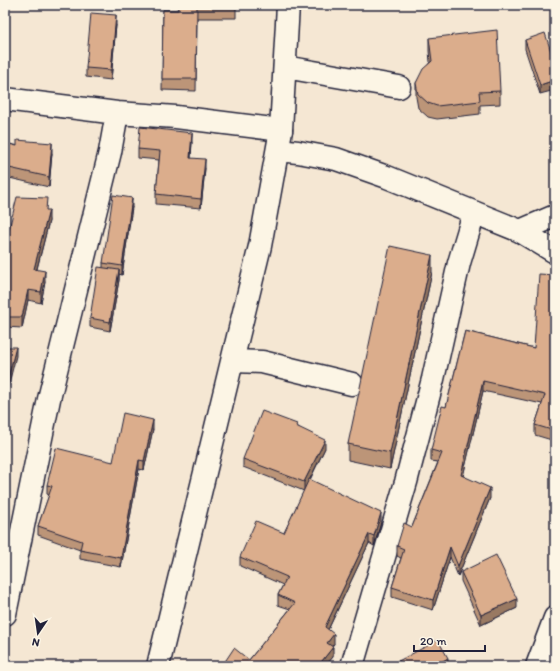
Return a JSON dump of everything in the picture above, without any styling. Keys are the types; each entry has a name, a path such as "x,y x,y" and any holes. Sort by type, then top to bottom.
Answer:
{"street":[{"path":"158,666 260,246 280,140 288,5"},
{"path":"285,67 399,87"},
{"path":"5,100 117,113 176,117 280,140 298,152 336,159 387,177 520,231 555,252"},
{"path":"5,614 49,399 110,152 117,113"},
{"path":"352,666 406,482 433,379 459,264 474,213"},
{"path":"520,231 555,216"},
{"path":"233,361 262,362 352,384"},
{"path":"537,666 555,618"}],"building":[{"path":"178,5 236,5 236,7 197,7 196,79 162,79 163,10 178,10"},
{"path":"91,13 116,15 111,70 86,68"},
{"path":"497,30 500,91 479,92 480,101 437,106 428,103 418,94 416,83 423,69 432,61 429,38"},
{"path":"545,33 555,64 555,80 540,85 525,40"},
{"path":"140,127 192,133 190,158 205,159 201,199 156,194 160,151 138,149"},
{"path":"17,140 52,143 49,177 5,167 5,143 17,146"},
{"path":"113,195 132,198 122,266 103,263"},
{"path":"17,197 47,198 46,210 49,210 34,269 45,271 41,292 28,290 22,317 5,317 5,245"},
{"path":"390,246 432,255 390,453 348,444"},
{"path":"98,267 119,270 110,322 90,318"},
{"path":"539,274 555,275 555,431 535,425 545,395 483,381 461,475 490,488 458,566 450,547 433,600 392,587 404,549 397,546 404,523 412,527 442,453 431,450 442,406 446,407 465,331 534,348"},
{"path":"5,347 16,347 5,389"},
{"path":"262,411 297,424 296,426 325,440 304,482 243,459"},
{"path":"123,413 153,420 144,461 139,460 121,558 80,550 82,541 38,526 52,486 47,485 56,448 113,462"},
{"path":"309,479 381,513 374,536 369,534 325,627 334,634 327,643 333,647 318,666 222,666 234,648 249,660 295,603 278,595 287,577 240,557 256,521 284,533"},
{"path":"496,555 517,599 481,615 461,572"},
{"path":"438,640 448,658 434,666 389,666"}]}
